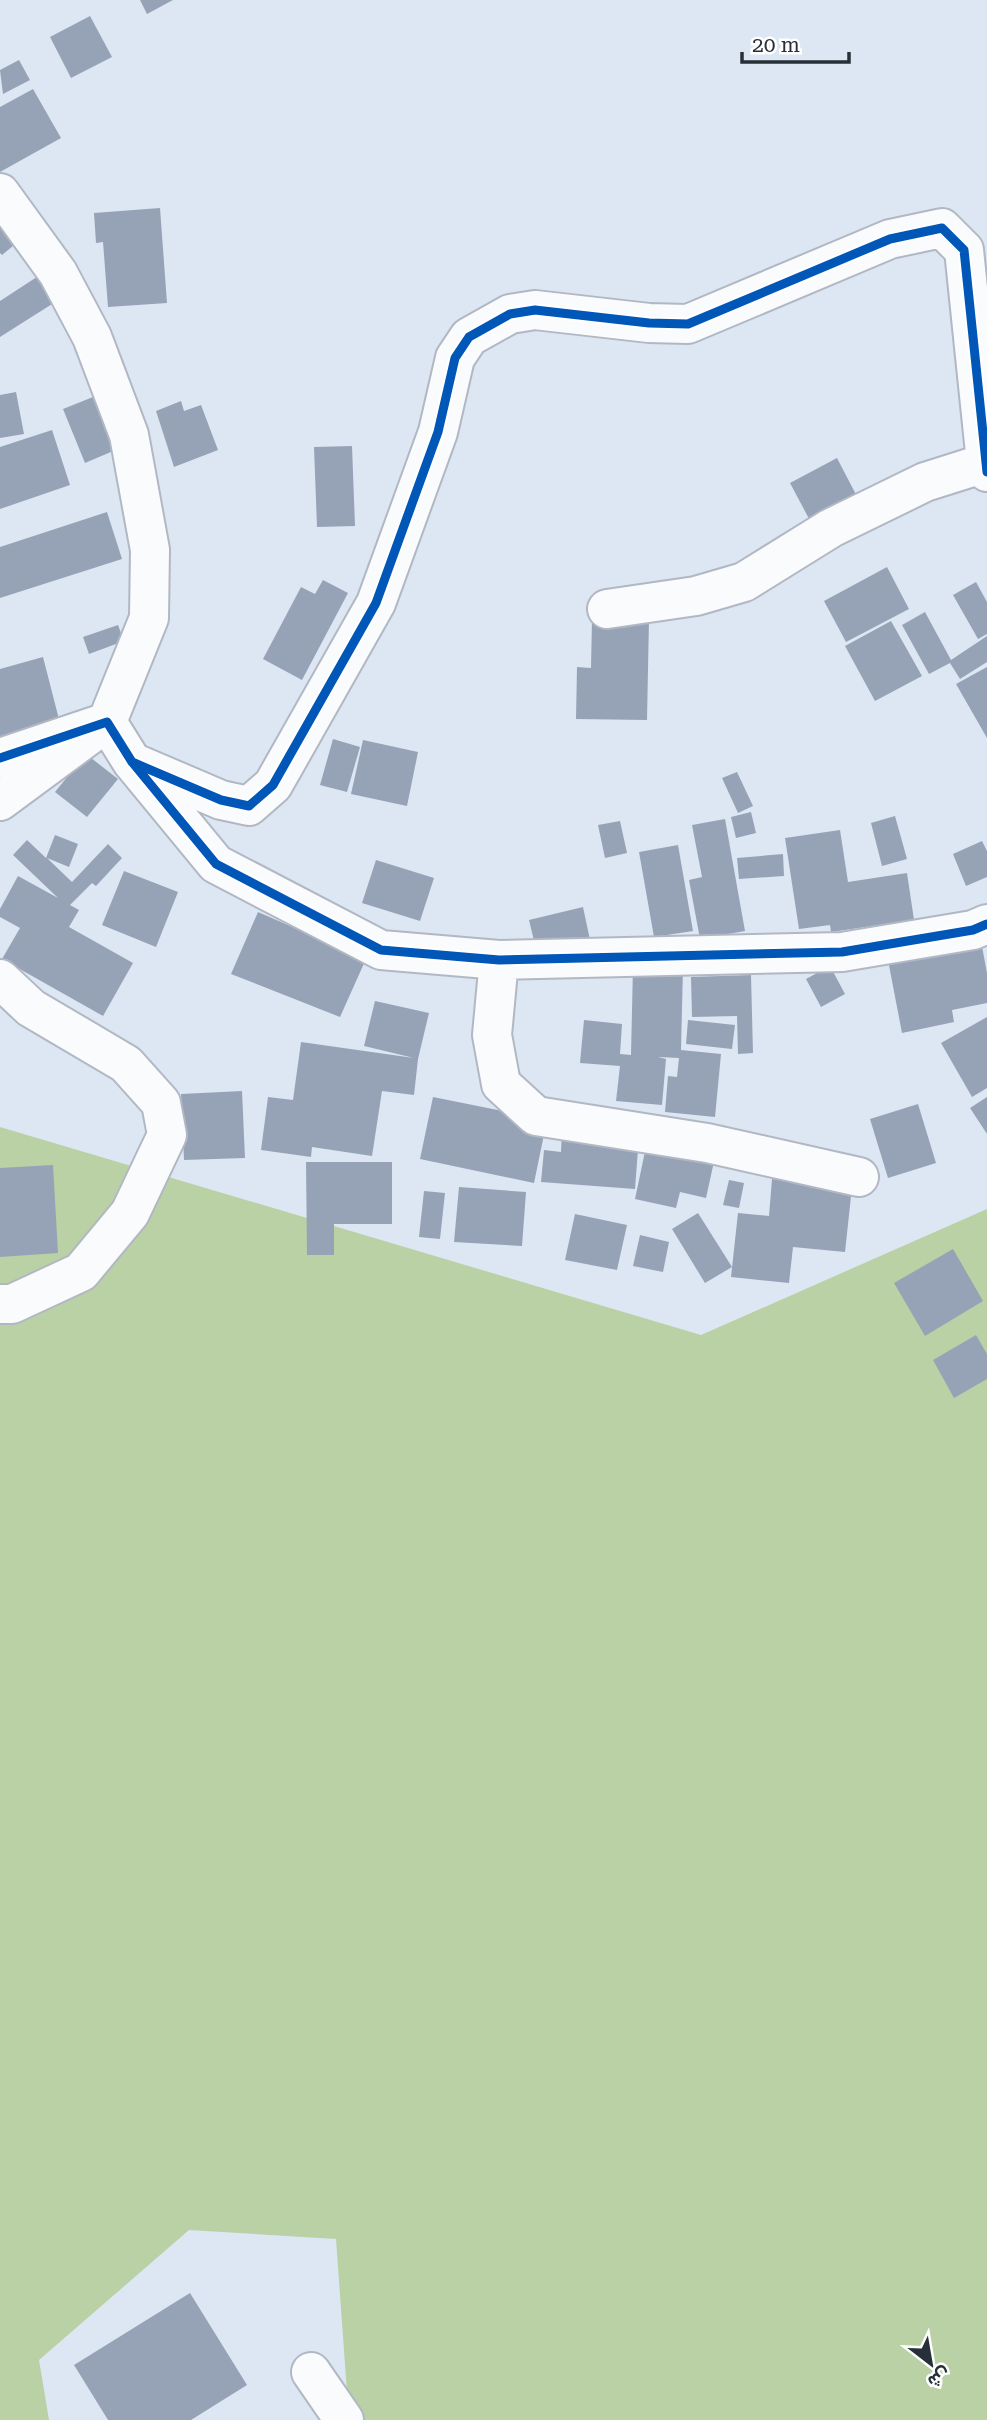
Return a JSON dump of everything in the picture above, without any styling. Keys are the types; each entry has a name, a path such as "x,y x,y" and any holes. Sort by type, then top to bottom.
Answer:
{"street":[{"path":"0,193 58,273 92,337 129,435 150,550 149,618 107,722 0,802"},
{"path":"132,762 221,800 249,806 273,785 376,603 438,432 455,358 469,337 510,314 535,310 649,323 688,324 890,239 942,228 956,238 964,250 986,468 925,482 831,527 744,582 696,596 607,608"},
{"path":"0,758 107,722"},
{"path":"107,722 132,762 216,864 382,950 499,960 842,952 973,930 987,924"},
{"path":"499,960 492,1035 500,1084 536,1116 707,1143 859,1177"},
{"path":"0,979 31,1008 126,1064 161,1102 167,1135 130,1213 80,1272 12,1304 0,1304"},
{"path":"311,2372 344,2420"}],"green space":[{"path":"0,1127 701,1335 987,1209 987,2420 349,2420 336,2239 189,2230 39,2360 49,2420 0,2420"}],"building":[{"path":"140,0 173,0 147,14"},
{"path":"90,16 112,57 71,78 50,37"},
{"path":"19,60 30,80 3,94 0,70"},
{"path":"33,89 61,138 0,172 0,107"},
{"path":"0,206 25,236 2,255 0,253"},
{"path":"160,208 167,303 108,307 103,242 96,243 94,213"},
{"path":"43,273 60,299 0,337 0,301"},
{"path":"16,392 24,434 0,438 0,395"},
{"path":"103,393 125,446 85,463 63,409"},
{"path":"181,401 184,411 201,405 218,450 174,467 156,411"},
{"path":"52,430 70,485 0,509 0,447"},
{"path":"352,446 355,526 317,527 314,447"},
{"path":"837,458 862,506 815,530 790,483"},
{"path":"107,512 122,559 0,598 0,547"},
{"path":"887,567 909,609 846,642 824,601"},
{"path":"323,580 348,593 302,680 263,659 301,587 315,594"},
{"path":"976,582 987,602 987,634 978,639 953,595"},
{"path":"925,612 951,660 987,636 987,662 960,679 950,663 929,674 902,625"},
{"path":"592,619 649,619 647,720 576,719 577,667 591,668"},
{"path":"891,621 922,676 875,701 845,646"},
{"path":"118,625 124,641 89,654 83,637"},
{"path":"43,657 62,731 0,747 0,669"},
{"path":"987,667 987,738 956,684"},
{"path":"333,739 360,747 347,792 320,785"},
{"path":"363,740 418,752 407,806 351,794"},
{"path":"86,754 118,779 87,817 55,792"},
{"path":"737,772 753,806 738,813 722,778"},
{"path":"751,812 756,833 736,838 731,817"},
{"path":"895,816 907,859 882,866 871,823"},
{"path":"725,819 745,931 700,939 689,880 702,877 692,825"},
{"path":"620,821 627,853 605,858 598,825"},
{"path":"840,830 848,882 907,873 914,920 831,932 830,925 799,929 785,838"},
{"path":"55,835 78,844 69,867 47,858 72,882 108,844 122,858 96,886 92,883 70,905 79,910 69,927 133,963 103,1016 2,959 20,928 0,917 0,909 18,876 58,898 13,855 27,840 46,858"},
{"path":"982,841 987,851 987,877 966,886 953,854"},
{"path":"678,845 693,931 654,937 639,852"},
{"path":"783,854 784,876 739,879 737,858"},
{"path":"376,860 434,878 420,921 362,903"},
{"path":"124,871 178,892 156,947 102,925"},
{"path":"583,907 590,940 537,953 529,920"},
{"path":"258,912 366,959 340,1017 231,974"},
{"path":"981,941 987,973 987,1003 952,1010 954,1022 902,1033 888,960"},
{"path":"633,966 683,967 681,1050 721,1054 715,1117 665,1112 668,1076 677,1077 679,1058 658,1057 666,1059 662,1105 616,1101 620,1066 580,1063 584,1020 622,1024 620,1054 631,1055"},
{"path":"830,966 845,994 821,1007 806,979"},
{"path":"751,975 753,1053 738,1054 737,1016 692,1017 691,977"},
{"path":"375,1001 429,1013 418,1059 414,1095 382,1091 372,1156 312,1147 311,1157 261,1150 268,1097 293,1100 301,1042 414,1058 364,1046"},
{"path":"987,1017 987,1088 972,1097 941,1043"},
{"path":"688,1020 735,1025 732,1049 686,1044"},
{"path":"242,1091 245,1158 184,1160 181,1094"},
{"path":"433,1097 547,1120 534,1183 420,1159"},
{"path":"987,1097 987,1134 970,1108"},
{"path":"918,1104 936,1163 888,1178 870,1119"},
{"path":"562,1130 639,1136 635,1189 541,1182 544,1150 561,1152"},
{"path":"647,1142 715,1157 706,1198 680,1192 676,1208 635,1199"},
{"path":"306,1162 392,1162 392,1224 334,1224 334,1255 307,1255"},
{"path":"53,1165 58,1253 0,1257 0,1168"},
{"path":"772,1179 852,1187 845,1252 793,1247 789,1283 731,1277 738,1213 769,1216"},
{"path":"729,1180 744,1183 739,1208 723,1205"},
{"path":"459,1187 526,1192 522,1246 454,1242"},
{"path":"424,1191 445,1193 440,1239 419,1237"},
{"path":"698,1213 732,1267 705,1283 672,1229"},
{"path":"575,1214 627,1225 617,1270 565,1260"},
{"path":"640,1235 669,1242 663,1272 633,1266"},
{"path":"953,1249 983,1301 925,1336 894,1283"},
{"path":"976,1335 987,1354 987,1379 954,1398 933,1360"},
{"path":"190,2293 247,2385 191,2420 108,2420 74,2365"}],"cycle path":[{"path":"132,762 221,800 249,806 273,785 376,603 438,432 455,358 469,337 510,314 535,310 649,323 688,324 890,239 942,228 964,250 987,472"},
{"path":"0,758 107,722 132,762 216,864 381,950 499,960 842,952 973,930 987,924"}]}
